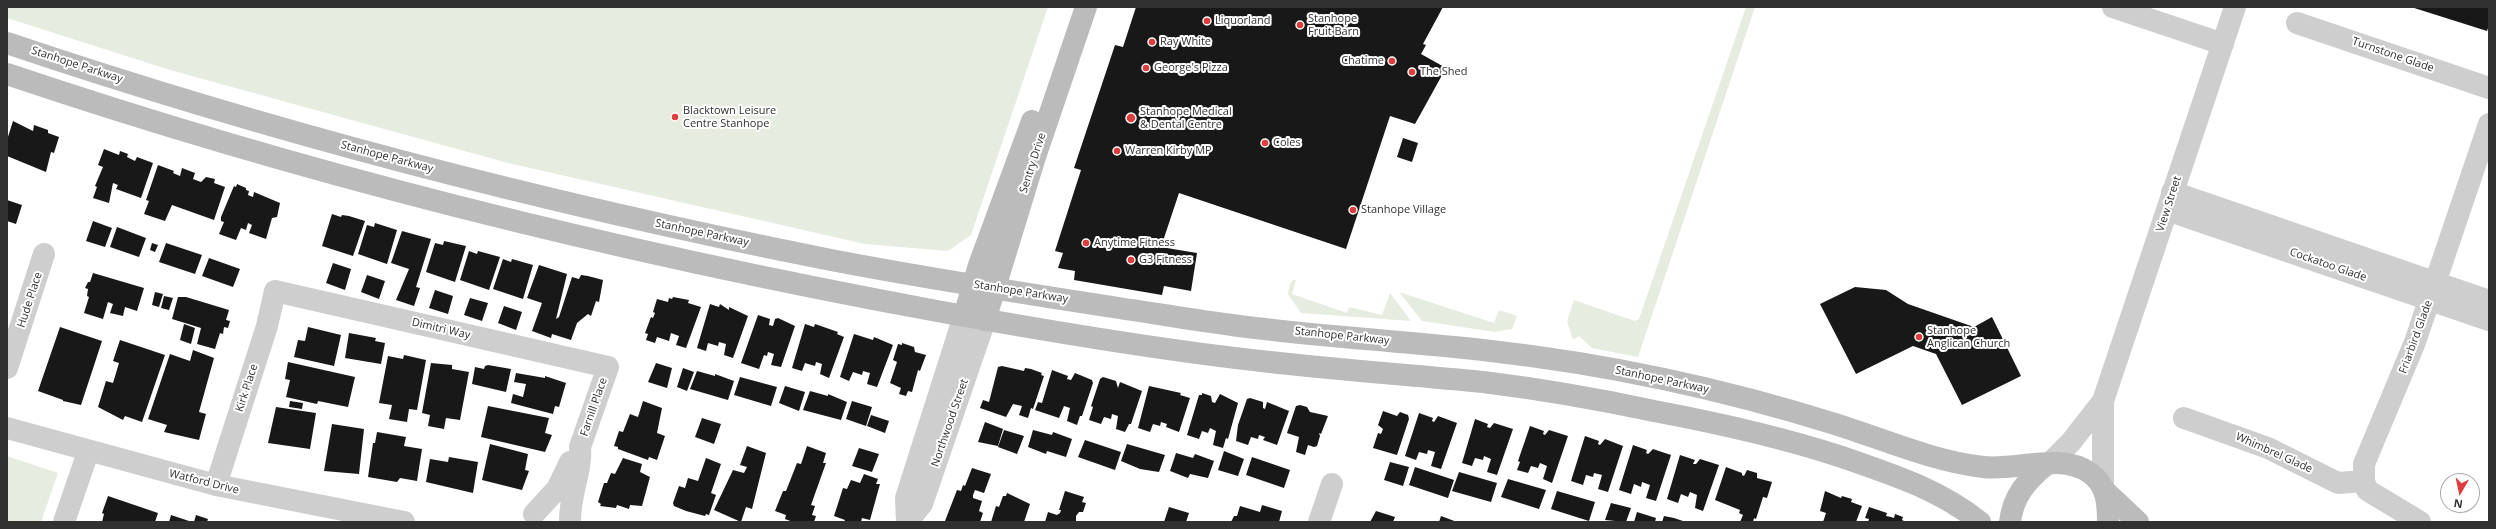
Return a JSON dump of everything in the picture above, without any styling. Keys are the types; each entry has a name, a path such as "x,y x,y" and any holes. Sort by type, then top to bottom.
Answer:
{"main road":[{"name":"Sentry Drive","path":"984,286 1013,171 1049,78 1072,7"},
{"name":"Sentry Drive","path":"974,318 984,286 1086,7"},
{"name":"Stanhope Parkway","path":"7,43 232,113 367,152 505,187 821,258 984,286 1242,326 1493,351 1618,370 1756,400 1960,463 2010,469 2060,463 2089,472 2104,488"},
{"path":"7,74 224,142 522,222 702,264 974,318 1183,352 1489,383 1608,401 1715,423 1804,444 1906,478 1937,493 1980,522"},
{"path":"2010,522 2014,502 2023,486 2048,464"},
{"path":"2104,488 2108,522"},
{"path":"2104,488 2138,522"}],"street":[{"path":"2112,7 2223,44"},
{"name":"View Street","path":"2104,488 2103,401 2235,7"},
{"name":"Turnstone Glade","path":"2297,23 2489,88"},
{"name":"Friarbird Glade","path":"2364,481 2364,464 2405,369 2489,124"},
{"name":"Cockatoo Glade","path":"2170,201 2433,291 2489,320"},
{"name":"Hude Place","path":"7,368 44,254"},
{"name":"Dimitri Way","path":"275,291 608,367"},
{"name":"Kirk Place","path":"216,485 266,326 275,291"},
{"name":"Cockatoo Glade","path":"2433,291 2489,301"},
{"name":"Northwood Street","path":"907,522 906,498 974,318"},
{"name":"Farnill Place","path":"526,519 557,489 572,456 580,447 608,367"},
{"name":"View Street","path":"2048,464 2071,442 2103,401"},
{"name":"Whimbrel Glade","path":"2184,418 2268,448 2338,483 2364,481"},
{"name":"Watford Drive","path":"7,428 88,452 216,485 313,514 404,522"},
{"name":"Farnill Place","path":"571,521 572,488 581,460 580,447"},
{"path":"64,522 88,452"},
{"path":"2364,481 2367,490 2420,522"},
{"path":"1319,522 1332,484"},
{"path":"526,519 553,511 571,521"}],"shaded area":[{"name":"Blacktown Leisure Centre Stanhope","path":"7,7 1048,7 971,235 948,251 865,244 508,163 170,70 7,18"},
{"path":"1746,7 1755,7 1638,357 1592,348 1579,336 1573,340 1567,321 1574,300 1635,321 1639,319"},
{"path":"1293,280 1296,280 1292,294 1347,313 1349,307 1382,315 1390,293 1411,321 1301,313 1288,294 1290,283"},
{"path":"1399,292 1494,323 1499,310 1517,316 1512,329 1495,332 1422,321"},
{"path":"7,456 58,473 41,522 7,522"}],"building":[{"path":"1136,7 1443,7 1423,44 1426,45 1421,54 1446,68 1415,124 1390,116 1346,249 1179,193 1161,247 1197,253 1191,291 1164,286 1162,295 1074,280 1075,271 1058,268 1063,253 1055,251 1081,170 1074,168 1115,45 1123,47"},
{"path":"2411,7 2489,7 2489,25 2487,31"},
{"path":"13,121 33,131 34,125 48,130 48,133 59,137 54,153 51,152 46,172 7,156 7,140"},
{"path":"1403,138 1418,143 1412,162 1397,157"},
{"path":"104,149 119,155 120,151 128,154 127,157 135,161 137,157 153,163 141,198 116,189 118,185 113,183 109,203 93,198 97,187 95,186 103,167 98,165"},
{"path":"158,165 174,171 173,173 180,176 182,168 195,173 193,179 201,182 206,177 215,179 214,183 225,187 214,220 172,205 165,221 144,214 149,201 146,200"},
{"path":"237,184 249,191 248,195 253,197 254,192 280,203 277,217 272,218 266,239 249,233 252,225 248,223 246,230 241,228 236,240 219,234 224,222 221,221 221,217 234,186 236,187"},
{"path":"7,200 22,205 16,224 7,221"},
{"path":"332,214 341,217 342,215 349,216 365,221 353,256 322,246"},
{"path":"93,221 112,228 105,247 86,241"},
{"path":"375,223 397,230 387,264 358,254 367,225 374,227"},
{"path":"117,227 146,238 139,257 110,247"},
{"path":"402,231 431,239 416,287 420,288 414,306 396,300 409,269 391,263"},
{"path":"444,241 466,246 455,282 426,272 435,243 443,245"},
{"path":"152,243 158,245 155,252 150,250"},
{"path":"166,243 202,255 195,274 159,262"},
{"path":"469,251 477,254 478,251 500,257 489,290 460,280"},
{"path":"209,258 240,269 233,287 202,276"},
{"path":"503,259 511,262 512,259 533,265 523,299 493,289"},
{"path":"333,263 351,269 345,290 326,283"},
{"path":"539,265 567,274 556,319 559,317 572,277 579,279 581,275 603,280 599,302 596,301 591,316 588,314 577,323 571,340 552,334 551,338 532,331 542,303 527,298"},
{"path":"93,273 144,288 137,311 125,307 123,316 110,313 113,304 108,302 103,319 84,313 89,297 87,296 88,289 85,288 88,282 90,282"},
{"path":"367,275 385,281 379,299 361,292"},
{"name":"Stanhope Anglican Church","path":"1855,287 1886,290 1908,304 1974,327 1992,317 2021,376 1962,405 1936,354 1913,346 1856,374 1820,304"},
{"path":"435,290 453,296 448,314 429,308"},
{"path":"155,292 163,294 159,307 152,305"},
{"path":"164,296 173,298 169,310 161,308"},
{"path":"178,297 186,297 229,310 226,320 230,321 228,328 224,327 223,334 220,333 215,349 197,344 201,328 172,319"},
{"path":"673,297 689,300 688,303 701,307 686,348 676,345 679,336 671,333 669,341 657,337 655,343 646,340 648,334 645,333 651,317 653,318 655,313 653,312 657,299 668,302 669,298 672,299"},
{"path":"470,298 488,303 482,321 464,315"},
{"path":"710,304 719,307 720,304 729,310 729,307 748,316 733,358 724,355 726,344 719,342 718,346 708,343 706,351 697,348"},
{"path":"504,306 522,312 516,330 498,323"},
{"path":"758,315 770,319 769,325 773,326 775,319 778,318 795,326 781,367 771,365 774,354 768,352 767,356 764,355 759,369 741,363"},
{"path":"184,324 195,328 191,344 180,340"},
{"path":"805,324 814,327 815,324 838,332 837,334 844,337 829,378 820,374 822,364 816,362 815,366 805,363 802,371 792,368"},
{"path":"60,327 102,341 81,405 63,401 38,391"},
{"path":"308,327 341,335 334,366 294,357 298,340 305,341"},
{"path":"349,333 376,338 375,341 385,343 381,364 345,358"},
{"path":"854,334 873,340 874,337 893,345 877,387 867,384 870,373 863,371 862,375 853,372 849,381 840,377"},
{"path":"120,340 165,355 142,422 125,416 123,420 98,407 106,381 113,383 119,363 113,361"},
{"path":"902,343 914,347 915,352 926,355 920,371 918,370 912,392 908,391 906,396 899,394 901,388 890,383 897,362 893,360 898,344 902,345"},
{"path":"193,350 214,358 199,412 206,414 199,440 164,432 167,425 148,419 170,354 190,361"},
{"path":"404,355 426,360 417,410 409,409 407,422 389,419 392,405 379,403 388,356 403,359"},
{"path":"288,362 355,377 348,407 318,401 317,404 286,397 290,380 285,379"},
{"path":"431,363 452,365 452,369 469,372 460,420 446,418 444,429 428,426 430,415 422,413"},
{"path":"656,363 672,368 667,388 648,382"},
{"path":"488,365 511,369 506,392 472,384 475,367 484,369 485,366"},
{"path":"1002,366 1024,371 1025,368 1031,369 1042,373 1041,375 1044,376 1033,409 1031,408 1028,418 1019,415 1022,406 1013,404 1006,417 980,408 983,400 989,402 998,367"},
{"path":"683,368 694,372 687,391 677,387"},
{"path":"1052,370 1068,376 1067,379 1071,380 1075,373 1092,380 1093,383 1082,416 1080,416 1077,425 1067,421 1070,408 1064,406 1059,418 1035,410 1038,402 1042,403"},
{"path":"697,371 715,376 715,374 734,381 728,400 690,389"},
{"path":"516,373 545,378 545,376 566,383 559,407 555,406 553,414 511,403 513,394 523,397 526,384 514,382"},
{"path":"740,377 777,387 771,406 734,395"},
{"path":"1103,377 1116,381 1118,388 1120,382 1142,391 1131,424 1129,424 1125,432 1116,429 1118,416 1112,414 1111,419 1104,417 1101,424 1089,420 1093,407 1091,406 1100,379"},
{"path":"785,386 805,392 799,411 779,403"},
{"path":"1149,386 1181,393 1180,395 1190,398 1179,432 1166,427 1167,424 1161,422 1160,426 1153,424 1150,432 1138,428"},
{"path":"810,391 828,396 828,394 847,402 841,420 803,410"},
{"path":"1202,393 1211,396 1212,402 1215,403 1220,394 1238,403 1228,439 1226,438 1223,448 1213,445 1216,431 1210,428 1208,433 1202,431 1199,439 1187,435 1199,395 1202,395"},
{"path":"1250,398 1263,402 1263,408 1265,409 1267,402 1289,411 1277,445 1263,440 1265,437 1259,435 1258,439 1251,437 1248,445 1236,441 1238,425 1247,399"},
{"path":"290,401 303,403 302,409 289,407"},
{"path":"643,401 662,408 657,433 665,436 657,460 649,457 648,460 618,449 618,447 614,446 619,431 623,432 630,414 638,417"},
{"path":"852,401 872,407 866,426 846,419"},
{"path":"1300,405 1307,407 1310,412 1328,416 1321,434 1319,433 1320,436 1317,446 1314,447 1308,445 1305,455 1296,452 1299,437 1287,433 1296,406"},
{"path":"488,406 549,418 545,433 552,435 545,452 481,437"},
{"path":"276,407 316,413 310,449 268,443"},
{"path":"1383,411 1397,416 1400,412 1408,415 1409,419 1397,455 1373,448 1378,433 1381,434 1383,429 1378,425"},
{"path":"1419,413 1433,418 1432,421 1434,422 1438,416 1457,423 1441,469 1431,466 1435,452 1428,450 1427,454 1419,452 1416,460 1405,456"},
{"path":"871,415 889,421 885,433 867,426"},
{"path":"702,418 721,424 714,444 695,437"},
{"path":"1475,419 1488,424 1487,427 1490,428 1494,423 1513,429 1497,475 1487,472 1491,459 1484,456 1483,460 1475,458 1472,466 1462,463"},
{"path":"985,422 1003,429 998,446 978,442"},
{"path":"332,424 364,429 359,474 324,471"},
{"path":"1530,426 1544,431 1543,434 1545,435 1549,430 1568,436 1552,483 1543,479 1547,466 1540,463 1538,468 1531,466 1528,473 1517,470 1520,462 1518,461"},
{"path":"1004,430 1024,436 1017,454 998,447"},
{"path":"1033,430 1052,435 1053,432 1072,439 1066,457 1047,451 1046,454 1028,447"},
{"path":"377,432 406,437 404,446 422,449 417,481 400,478 397,482 368,477 373,443 375,443"},
{"path":"1585,436 1599,441 1598,444 1600,445 1605,439 1623,446 1608,492 1598,489 1602,475 1594,473 1593,477 1586,475 1583,485 1571,481"},
{"path":"1085,440 1121,452 1115,470 1078,457"},
{"path":"490,444 528,454 525,470 529,471 522,490 482,480"},
{"path":"1127,444 1165,455 1159,472 1140,469 1121,461"},
{"path":"1633,445 1647,450 1646,453 1648,454 1653,449 1671,455 1656,501 1646,498 1650,485 1642,482 1641,487 1634,484 1631,494 1619,490"},
{"path":"747,446 766,453 752,509 746,507 741,522 714,510 733,470 744,473 747,467 740,465"},
{"path":"807,446 826,453 823,463 826,463 811,505 815,506 812,515 816,516 814,522 793,522 785,519 786,515 775,511 783,491 786,491 797,463 801,464"},
{"path":"859,448 879,454 872,472 852,466"},
{"path":"1224,451 1244,459 1238,476 1218,470"},
{"path":"1176,453 1193,458 1195,454 1214,461 1208,478 1190,474 1188,478 1170,471"},
{"path":"1680,455 1695,460 1693,464 1696,464 1700,459 1719,465 1703,511 1695,508 1697,495 1690,492 1688,497 1681,494 1678,503 1667,499"},
{"path":"449,457 478,462 473,493 426,482 430,459 448,462"},
{"path":"1252,457 1290,470 1284,488 1246,475"},
{"path":"623,458 642,464 640,472 650,477 642,506 630,505 629,509 617,505 616,508 600,506 601,504 598,502 604,483 607,483 611,473 615,474"},
{"path":"706,458 721,464 711,493 716,495 709,515 706,514 705,516 686,511 674,506 673,503 679,486 685,488 688,478 698,481"},
{"path":"1390,462 1409,467 1403,486 1384,480"},
{"path":"1415,467 1454,480 1448,498 1409,485"},
{"path":"1726,467 1742,473 1744,476 1747,470 1757,473 1757,478 1772,482 1767,498 1763,497 1756,519 1754,518 1753,522 1740,522 1743,515 1739,513 1740,510 1715,500"},
{"path":"972,468 991,474 984,493 975,490 973,495 973,498 982,501 979,511 983,513 980,522 945,521 957,490 961,491 963,485 965,486"},
{"path":"1459,472 1497,483 1491,502 1452,491"},
{"path":"864,474 878,479 876,484 880,484 870,520 862,518 861,522 844,522 845,520 834,516 843,488 847,489 851,480 860,483"},
{"path":"1508,479 1546,490 1539,509 1501,497"},
{"path":"1065,491 1084,497 1082,502 1086,503 1083,512 1079,512 1076,516 1076,522 1045,522 1048,512 1057,515 1060,513 1061,510 1059,510"},
{"path":"1557,491 1595,502 1589,521 1551,509"},
{"path":"1825,491 1841,498 1842,496 1852,499 1851,502 1862,506 1856,522 1823,522 1826,513 1820,511"},
{"path":"1007,493 1030,504 1024,522 991,522 996,506 999,507 1003,496 1006,496"},
{"path":"108,496 158,513 155,522 102,522 104,514 102,513"},
{"path":"1611,503 1631,508 1626,522 1605,520"},
{"path":"1262,505 1282,511 1279,522 1231,522 1234,516 1237,516 1240,506 1260,512"},
{"path":"1169,507 1189,513 1186,522 1164,522"},
{"path":"1869,507 1887,513 1886,516 1894,518 1895,514 1903,517 1902,520 1906,522 1868,522 1869,519 1865,518"},
{"path":"1376,511 1395,517 1393,522 1370,522"},
{"path":"1637,512 1656,518 1655,522 1634,522"},
{"path":"171,515 192,522 169,522"},
{"path":"196,515 208,519 207,522 194,522"},
{"path":"1441,516 1457,522 1439,522"},
{"path":"1664,516 1674,518 1686,522 1662,522"}],"place":[{"name":"Liquorland","path":"1207,21"},
{"name":"Stanhope Fruit Barn","path":"1300,25"},
{"name":"Ray White","path":"1152,42"},
{"name":"Chatime","path":"1392,61"},
{"name":"George's Pizza","path":"1146,68"},
{"name":"The Shed","path":"1412,72"},
{"name":"Blacktown Leisure Centre Stanhope","path":"675,117"},
{"name":"Stanhope Medical & Dental Centre","path":"1131,118"},
{"name":"Coles","path":"1265,143"},
{"name":"Warren Kirby MP","path":"1117,151"},
{"name":"Stanhope Village","path":"1353,210"},
{"name":"Anytime Fitness","path":"1086,243"},
{"name":"G3 Fitness","path":"1131,260"},
{"name":"Stanhope Anglican Church","path":"1919,337"}]}
